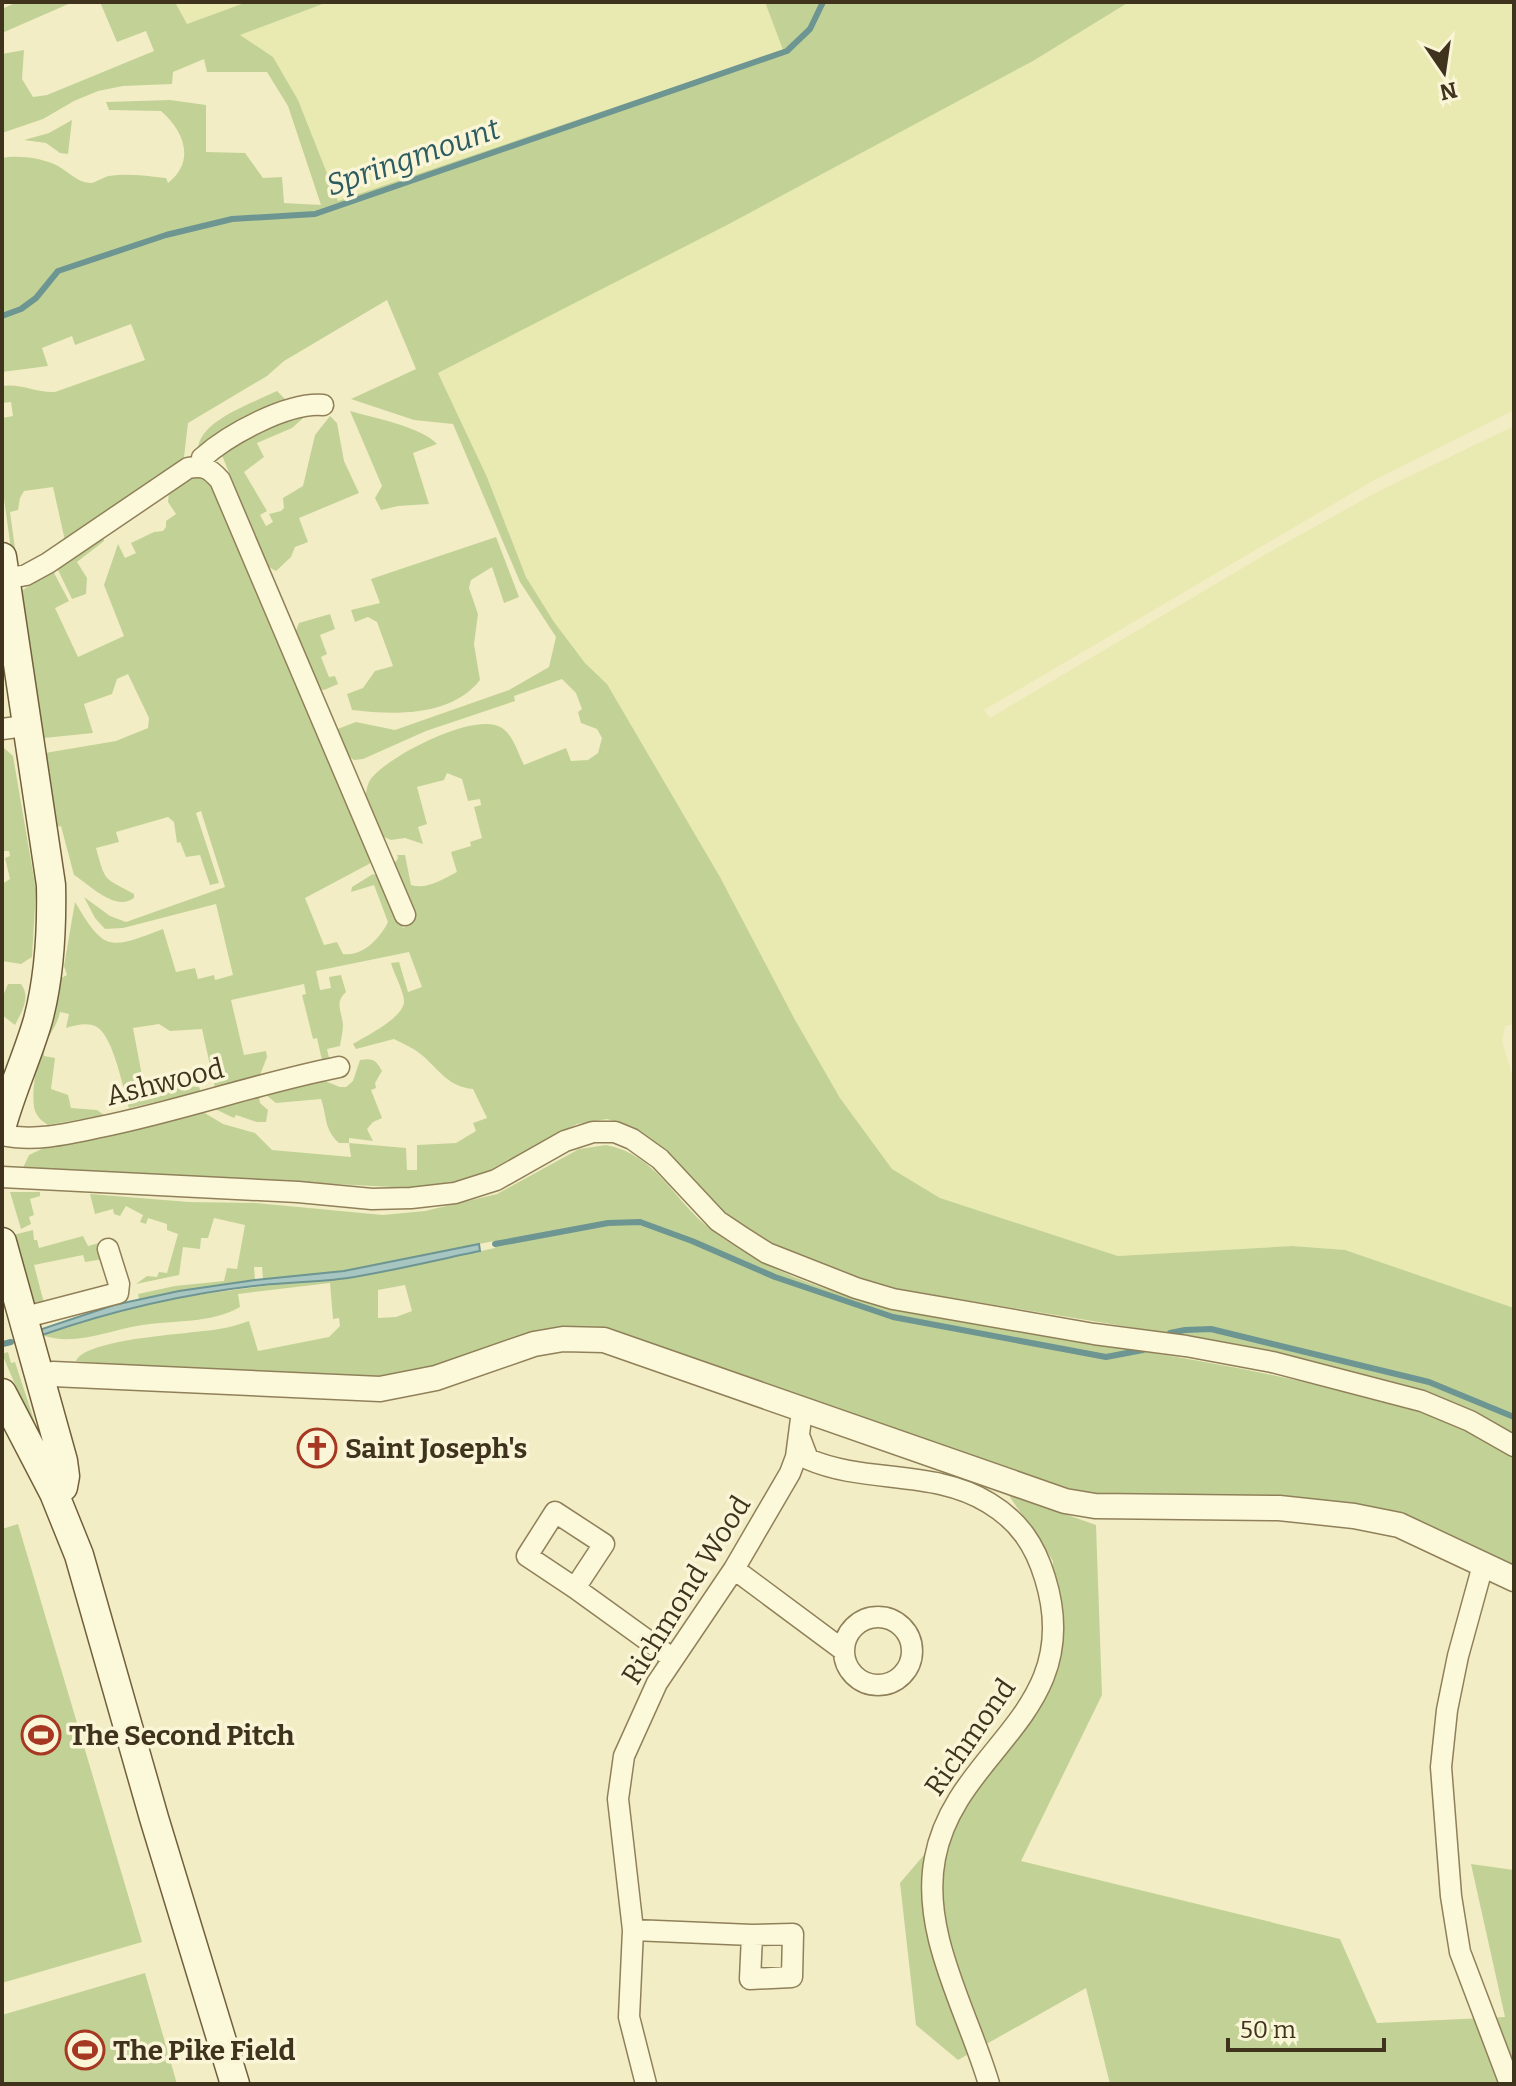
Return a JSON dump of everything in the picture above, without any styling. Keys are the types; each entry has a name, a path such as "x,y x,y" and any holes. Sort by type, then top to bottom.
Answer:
{"main road":[{"path":"2,1125 38,1021 45,991 51,930 51,885 14,728 4,568"},
{"path":"2,1242 65,1476 63,1487 54,1493"},
{"path":"2,1393 54,1493 79,1555 154,1818 235,2084"}],"street":[{"path":"202,465 202,458 213,448 269,418 309,404 323,405"},
{"path":"4,568 26,575 188,468 202,465 209,469 220,480 405,915"},
{"name":"Ashwood","path":"2,1135 39,1137 108,1126 339,1067"},
{"path":"2,1177 282,1191 372,1199 411,1198 469,1189 496,1180 565,1141 593,1132 615,1132 632,1139 660,1159 718,1221 742,1237 767,1253 844,1284 893,1299 1272,1362 1422,1401 1470,1421 1514,1446"},
{"path":"22,1318 118,1293 119,1284 108,1249"},
{"path":"39,1377 53,1374 380,1389 436,1378 534,1344 583,1338 604,1340 1065,1501 1095,1506 1279,1508 1354,1516 1399,1525 1514,1579"},
{"name":"Richmond Wood","path":"646,2084 629,2017 633,1930 618,1799 624,1756 657,1683 734,1569 790,1473 800,1438 802,1411"},
{"name":"Richmond","path":"800,1438 808,1459 833,1469 952,1486 988,1502 1016,1523 1037,1551 1050,1593 1053,1634 1048,1666 1031,1704 970,1783 943,1825 934,1859 931,1899 939,1939 989,2084"},
{"path":"1483,1565 1455,1669 1441,1767 1447,1851 1460,1952 1510,2084"},
{"path":"734,1569 843,1650"},
{"path":"575,1588 672,1658"},
{"path":"633,1930 752,1935"}],"green space":[{"path":"17,2 73,2 2,33 2,9"},
{"path":"100,2 175,2 187,24 247,2 328,2 240,35 273,57 298,100 338,201 783,50 765,2 1129,2 1033,61 729,224 438,373 487,477 526,577 585,663 607,684 720,877 840,1098 892,1169 940,1198 1118,1256 1292,1246 1345,1250 1514,1308 1514,1436 1196,1338 898,1289 843,1276 746,1231 723,1213 665,1152 633,1127 607,1119 577,1124 485,1173 454,1182 412,1188 23,1168 29,1155 48,1146 203,1112 223,1124 255,1133 272,1150 351,1157 349,1143 406,1148 407,1170 417,1170 417,1145 456,1143 476,1131 473,1123 487,1118 473,1089 451,1082 409,1047 394,1039 356,1049 353,1044 383,1026 402,1008 402,993 391,963 399,962 408,992 422,987 409,952 316,971 320,990 331,988 329,977 341,975 346,992 340,1004 343,1025 340,1046 327,1049 329,1058 322,1060 317,1038 313,1039 302,995 306,994 304,984 231,1000 244,1055 266,1051 267,1057 260,1075 215,1088 202,1029 170,1031 159,1024 133,1028 145,1092 186,1086 199,1087 201,1092 129,1108 113,1052 103,1033 90,1025 66,1028 69,1014 60,1012 44,1056 55,1058 51,1089 68,1095 71,1108 97,1110 104,1115 48,1125 39,1117 33,1099 37,1065 59,979 67,975 64,966 75,902 94,931 110,942 120,943 163,929 176,972 195,968 198,979 214,975 215,980 233,975 216,904 123,928 105,929 95,918 84,897 110,916 126,922 225,887 201,811 196,813 219,883 210,885 200,855 186,857 180,842 177,843 174,822 168,817 116,832 119,842 96,848 108,878 134,894 134,898 119,902 111,900 74,875 61,826 52,828 45,753 116,741 148,728 149,718 128,674 117,679 112,694 84,704 93,733 44,738 38,724 21,591 53,571 69,601 55,608 78,657 124,636 104,585 118,544 125,558 136,553 131,543 163,531 166,521 176,514 168,502 169,492 190,478 206,478 213,485 375,857 369,864 305,898 324,945 337,942 343,954 357,953 370,945 388,922 374,885 351,892 352,887 373,874 381,877 403,928 415,921 392,867 397,855 405,855 411,885 429,885 457,872 451,852 471,846 470,842 482,838 474,807 481,805 480,799 468,801 462,779 447,773 444,780 417,787 427,824 418,827 423,844 405,838 391,840 384,837 365,798 369,782 379,770 432,739 473,725 490,724 506,731 524,765 566,748 571,761 588,760 598,753 602,738 597,729 581,723 578,712 582,709 576,693 562,679 514,696 515,701 426,731 363,759 354,760 347,755 335,730 356,722 395,730 509,690 549,667 556,637 520,582 453,424 414,420 351,399 416,369 387,300 188,423 184,457 177,469 66,545 53,487 24,491 18,510 10,512 17,563 13,564 2,484 2,418 13,416 11,402 2,403 2,386 55,392 145,360 131,324 75,345 72,336 42,348 48,366 2,372 2,158 23,157 45,161 86,183 109,176 130,175 166,178 168,183 177,174 184,156 184,146 176,128 161,111 109,110 106,102 170,100 206,105 206,152 245,153 263,178 282,177 284,203 321,205 288,106 267,72 207,72 204,59 173,72 172,84 123,86 98,91 43,119 2,133 2,54 24,50 22,79 33,97 47,95 154,51 146,31 117,42"},
{"path":"175,2 247,2 187,24"},
{"path":"328,2 765,2 783,50 338,201 298,100 239,35"},
{"path":"1129,2 1514,2 1514,410 1376,479 984,710 990,718 1266,554 1379,491 1514,426 1514,1024 1505,1026 1502,1041 1514,1081 1514,1308 1345,1250 1292,1246 1119,1256 940,1198 892,1169 840,1098 720,877 607,684 585,663 526,577 487,477 438,373 729,224 1033,61"},
{"path":"72,120 68,154 60,153 46,143 24,140 49,133"},
{"path":"277,391 291,405 198,451 200,440 216,422"},
{"path":"350,411 409,428 437,444 413,453 429,504 381,510 375,498 382,486"},
{"path":"310,412 292,428 257,443 264,457 244,472 267,511 260,515 266,526 273,522 269,514 284,508 283,498 303,486 315,435 330,416 337,423 344,461 359,493 299,518 308,542 295,547 291,557 276,571 267,566 221,453 225,445"},
{"path":"103,536 104,541 77,562 87,578 86,594 72,599 57,568"},
{"path":"496,537 519,597 504,603 492,567 471,580 469,588 478,614 474,644 480,680 454,701 421,711 386,713 352,710 347,694 363,688 375,671 393,666 377,622 368,617 355,622 351,610 380,603 371,579"},
{"path":"330,614 335,629 320,635 327,654 321,657 329,677 335,676 338,684 324,690 315,688 293,638 299,623"},
{"path":"4,748 13,756 36,890 32,957 21,964 2,961 2,884 10,879 5,858 10,856 9,851 2,851"},
{"path":"8,984 21,984 25,994 15,1025 2,1015 2,998"},
{"path":"360,1060 374,1061 382,1071 375,1083 376,1088 371,1090 382,1118 367,1129 373,1141 349,1138 349,1143 339,1143 331,1133 321,1099 276,1103 266,1095 325,1081 346,1087 353,1081"},
{"path":"259,1097 260,1103 268,1110 266,1122 236,1115 234,1118 215,1109"},
{"path":"606,1145 639,1158 664,1180 698,1218 723,1238 770,1266 833,1291 938,1317 1295,1380 1400,1405 1457,1427 1514,1456 1514,1572 1399,1519 1094,1499 590,1328 401,1378 207,1373 76,1361 84,1353 119,1342 223,1328 249,1321 258,1351 329,1337 340,1326 339,1318 333,1319 330,1283 238,1294 240,1307 205,1319 142,1325 79,1338 42,1335 116,1312 181,1297 406,1267 495,1248 494,1241 344,1271 263,1279 262,1267 254,1267 255,1280 139,1299 138,1294 175,1286 224,1281 227,1268 237,1269 245,1225 214,1218 208,1238 201,1238 200,1249 183,1247 179,1275 136,1284 147,1276 157,1277 159,1272 167,1273 178,1234 167,1230 167,1224 148,1218 146,1224 140,1222 143,1215 126,1206 120,1216 114,1214 113,1209 95,1214 90,1194 189,1202 256,1203 383,1215 425,1211 497,1194 579,1149","holes":["405,1285 412,1311 396,1317 378,1318 378,1290"]},
{"path":"10,1192 40,1192 40,1196 30,1199 34,1215 29,1217 31,1224 21,1229"},
{"path":"33,1230 39,1248 83,1236 88,1246 99,1243 104,1259 85,1262 83,1255 34,1265 44,1303 33,1305 13,1235"},
{"path":"8,1352 11,1363 15,1362 36,1426 2,1354"},
{"path":"1008,1494 1096,1525 1102,1695 1021,1861 1340,1939 1377,2023 1505,2017 1471,1864 1514,1870 1514,2084 1110,2084 1086,1988 958,2060 916,2025 900,1883 952,1822 1047,1689 1053,1561"},
{"name":"The Second Pitch","path":"18,1524 142,1942 2,1983 2,1529"},
{"name":"The Pike Field","path":"145,1973 177,2084 2,2084 2,2015"}],"water":[{"path":"479,1244 480,1251 381,1272 207,1293 124,1310 42,1335 39,1330 114,1305 179,1291 344,1271"}],"waterway":[{"name":"Springmount","path":"2,316 21,309 36,298 58,271 166,235 232,219 315,214 787,51 810,29 823,2"},
{"path":"495,1244 608,1223 640,1222 775,1277 893,1317 1106,1357 1143,1350"},
{"path":"1170,1333 1211,1329 1429,1382 1514,1417"},
{"path":"3,1344 11,1342"}],"place":[{"name":"Saint Joseph's","path":"317,1448"},
{"name":"The Second Pitch","path":"41,1735"},
{"name":"The Pike Field","path":"85,2050"}]}
